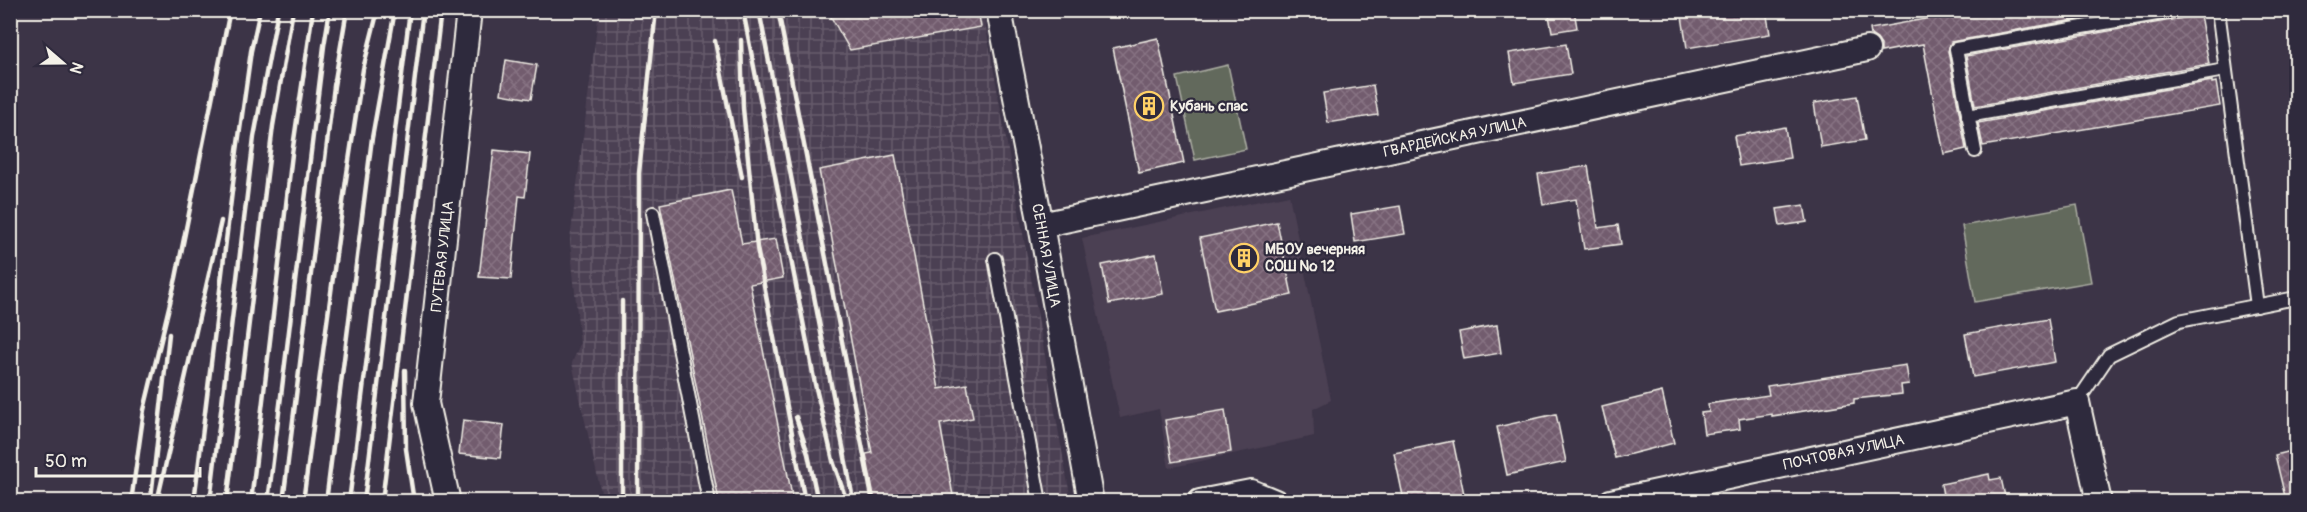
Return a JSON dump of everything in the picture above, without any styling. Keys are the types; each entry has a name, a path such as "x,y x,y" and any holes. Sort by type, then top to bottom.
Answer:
{"street":[{"name":"ПУТЕВАЯ УЛИЦА","path":"448,501 426,403 469,10"},
{"name":"СЕННАЯ УЛИЦА","path":"999,10 1092,501"},
{"name":"ГВАРДЕЙСКАЯ УЛИЦА","path":"1041,225 1867,49"},
{"name":"ПОЧТОВАЯ УЛИЦА","path":"1611,501 2077,402"},
{"path":"2077,402 2098,501"},
{"path":"1200,501 1251,492 1275,501"}],"lane":[{"path":"1975,151 1956,49 2180,10"},
{"path":"2218,10 2257,306"},
{"path":"1968,116 2225,70"},
{"path":"653,213 709,501"},
{"path":"995,259 1040,501"},
{"path":"2077,402 2109,355 2179,321 2296,298"}],"shaded area":[{"path":"599,11 983,11 1071,501 603,501 572,363 580,344 570,240"},
{"path":"1289,195 1331,400 1313,409 1314,436 1169,468 1159,409 1120,418 1082,238"}],"green space":[{"path":"1228,65 1246,149 1195,160 1177,77"},
{"path":"2077,205 2091,282 1975,302 1962,226"}],"building":[{"path":"827,10 978,10 981,27 850,50"},
{"path":"1548,10 1574,10 1577,28 1552,32"},
{"path":"1681,10 1766,10 1770,34 1687,48"},
{"path":"1974,10 2129,10 1951,42 1948,51 1966,149 1944,154 1923,44 1881,52 1881,45 1871,35 1870,29"},
{"path":"2200,15 2209,64 1975,106 1966,56"},
{"name":"Кубань спас","path":"1158,38 1184,163 1139,173 1113,48"},
{"path":"1566,44 1571,74 1514,83 1509,53"},
{"path":"506,60 537,65 531,99 501,94"},
{"path":"2212,81 2212,83 2216,82 2220,106 1983,146 1978,123"},
{"path":"1373,85 1378,115 1328,123 1323,93"},
{"path":"1857,96 1865,140 1821,147 1814,103"},
{"path":"1785,127 1790,158 1739,166 1734,136"},
{"path":"494,150 530,154 525,197 519,196 511,279 479,277"},
{"path":"895,155 939,389 967,384 973,418 940,424 954,501 875,501 866,454 872,453 819,170"},
{"path":"1588,166 1598,228 1618,225 1621,244 1584,249 1576,199 1543,205 1538,174"},
{"path":"731,190 742,244 776,239 783,278 750,284 793,501 719,501 660,204"},
{"path":"1804,205 1807,222 1780,226 1777,209"},
{"path":"1400,206 1405,234 1355,242 1351,214"},
{"name":"МБОУ вечерняя СОШ № 12","path":"1277,222 1292,295 1215,311 1200,238"},
{"path":"1156,254 1163,294 1109,304 1102,265"},
{"path":"2048,319 2055,362 1973,377 1965,334"},
{"path":"1497,325 1501,353 1464,359 1459,332"},
{"path":"1906,365 1909,384 1901,385 1902,394 1854,399 1854,403 1739,419 1740,429 1704,434 1701,413 1709,412 1708,404 1769,395 1767,386"},
{"path":"1662,392 1674,443 1615,458 1602,407"},
{"path":"1225,410 1231,452 1172,462 1165,420"},
{"path":"1556,414 1566,462 1507,475 1497,427"},
{"path":"463,420 504,425 500,458 459,454"},
{"path":"1453,441 1464,494 1426,501 1404,501 1394,453"},
{"path":"2296,450 2296,501 2286,501 2275,455"},
{"path":"1989,474 1990,480 2001,478 2006,501 1944,501 1941,484"}],"railway":[{"path":"131,502 144,410 176,278 230,10"},
{"path":"194,502 237,151 251,51 260,10"},
{"path":"210,502 254,137 278,10"},
{"path":"227,502 273,126 293,10"},
{"path":"251,502 292,154 313,10"},
{"path":"268,502 330,10"},
{"path":"283,502 334,86 347,10"},
{"path":"303,502 346,180 363,69 378,10"},
{"path":"326,502 372,138 395,10"},
{"path":"349,502 410,10"},
{"path":"364,502 423,10"},
{"path":"382,502 441,10"},
{"path":"638,502 639,173 656,10"},
{"path":"743,10 815,384 833,461 847,502"},
{"path":"759,10 853,499"},
{"path":"778,10 873,502"},
{"path":"741,40 743,108 757,248 805,502"},
{"path":"715,41 742,177"},
{"path":"157,502 221,221"},
{"path":"622,301 622,502"},
{"path":"151,498 169,334"},
{"path":"405,370 406,449 414,502"},
{"path":"796,417 808,454 818,502"}],"place":[{"name":"Кубань спас","path":"1149,106"},
{"name":"МБОУ вечерняя СОШ № 12","path":"1244,258"}]}
